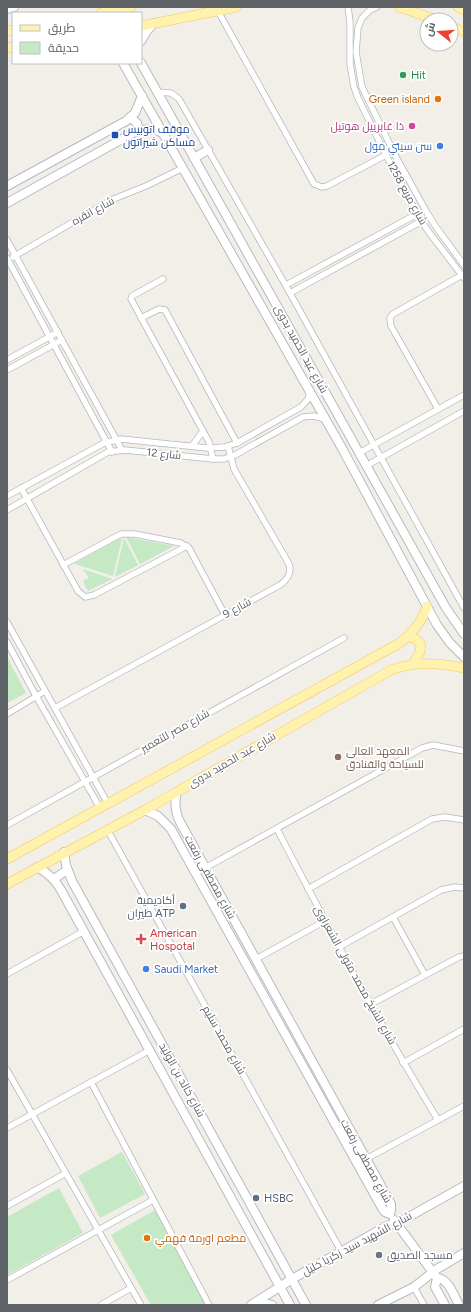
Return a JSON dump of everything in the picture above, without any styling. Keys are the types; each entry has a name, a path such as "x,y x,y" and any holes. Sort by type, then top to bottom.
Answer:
{"main road":[{"path":"106,12 131,7"},
{"path":"142,26 236,7"},
{"path":"398,7 419,14"},
{"path":"458,7 464,10"},
{"name":"شارع عبد الحميد بدوى","path":"7,859 398,644 408,637 418,626 427,606"},
{"path":"408,637 416,639 421,644 420,652 412,664"},
{"name":"شارع عبد الحميد بدوى","path":"7,884 177,792 381,676 403,666 412,664 432,664 464,668"}],"street":[{"path":"7,8 14,7"},
{"name":"شارع مربع 1258","path":"348,7 350,22 350,64 354,87 386,155 417,214 463,277"},
{"name":"شارع مربع 1258","path":"376,7 370,10 362,18 358,28 356,52 362,87 395,154 426,211 464,265"},
{"path":"218,11 314,184 322,187 327,186 386,155"},
{"path":"142,39 154,23"},
{"name":"شارع عبد الحميد بدوى","path":"124,64 310,392 443,634 464,657"},
{"name":"شارع عبد الحميد بدوى","path":"142,64 446,608 464,634"},
{"path":"157,92 171,93 179,99 286,285 464,608"},
{"path":"7,186 130,117 138,108 142,96"},
{"path":"130,117 137,123 139,131"},
{"path":"7,203 139,131 151,129 163,133"},
{"path":"194,158 208,150"},
{"name":"شارع انقره","path":"7,259 111,200 146,186 183,168"},
{"path":"286,285 417,214"},
{"path":"290,293 422,221"},
{"path":"7,240 122,450"},
{"path":"448,257 455,253"},
{"path":"7,259 112,452"},
{"path":"438,409 391,326 390,318 393,314 463,277"},
{"path":"163,279 131,297 131,300 203,431 211,448 213,459"},
{"path":"141,318 159,309 165,310 237,443"},
{"path":"7,360 58,332"},
{"path":"7,370 62,340"},
{"name":"شارع 12","path":"7,496 106,442 116,440 211,448 228,446 237,443 300,407 308,399 310,392"},
{"path":"359,453 464,395"},
{"path":"366,466 464,411"},
{"name":"شارع 12","path":"7,510 98,457 112,452 122,450 213,459 230,458 303,417 314,416 325,419"},
{"path":"192,446 203,431"},
{"name":"شارع 9","path":"55,708 225,615 285,581 289,576 290,571 287,560 239,478 230,458 228,446"},
{"path":"21,488 63,565 83,596 89,597 187,546"},
{"path":"63,565 122,534 135,534 179,542 187,546 225,615"},
{"path":"7,622 108,804"},
{"name":"شارع مصر للتعمير","path":"7,825 344,638"},
{"path":"7,642 84,782 100,808"},
{"path":"7,714 45,691"},
{"path":"205,868 426,746 437,745 464,751"},
{"name":"شارع مصطفى رفعت","path":"144,810 158,816 167,824 382,1208 390,1214 392,1209 391,1204 177,817 175,804 177,792"},
{"path":"167,824 169,818 177,817"},
{"path":"308,889 432,820 445,817 464,820"},
{"name":"شارع محمد سليم","path":"107,829 341,1251"},
{"name":"شارع الشيخ محمد متولى الشعراوى","path":"277,829 339,947 438,1120"},
{"name":"شارع خالد بن الوليد","path":"64,852 67,870 306,1305"},
{"name":"شارع خالد بن الوليد","path":"37,867 54,879 290,1305"},
{"path":"54,879 67,870"},
{"path":"339,947 441,890 455,887 464,888"},
{"path":"393,917 425,975"},
{"path":"256,959 325,921"},
{"path":"7,974 84,931"},
{"path":"371,1004 459,957 464,956"},
{"path":"404,1063 464,1029"},
{"path":"7,1128 150,1050"},
{"path":"7,1070 141,1305"},
{"path":"90,1082 209,1305"},
{"path":"366,1158 464,1106"},
{"path":"7,1206 66,1173"},
{"name":"شارع الشهيد سيد زكريا خليل","path":"254,1303 341,1251 464,1186"},
{"path":"7,1280 153,1200"},
{"path":"390,1214 434,1276 435,1287 445,1305"},
{"path":"378,1305 434,1276 464,1253"},
{"path":"434,1276 447,1283 459,1305"},
{"path":"414,1287 424,1305"},
{"path":"101,1305 131,1288"},
{"path":"254,1303 272,1305"}],"green space":[{"path":"126,537 174,546 140,564"},
{"path":"124,538 138,565 115,577"},
{"path":"119,539 122,539 113,576 75,564 75,563"},
{"path":"83,569 112,579 88,591 83,581 89,578"},
{"path":"7,657 26,693 7,703"},
{"path":"122,1152 145,1194 100,1218 78,1176"},
{"path":"59,1188 83,1233 7,1275 7,1217"},
{"path":"155,1210 209,1305 151,1305 111,1235"}],"place":[{"name":"Hit","path":"403,75"},
{"name":"Green island","path":"438,99"},
{"name":"ذا غابرييل هوتيل","path":"412,126"},
{"name":"موقف اتوبيس مساكن شيراتون","path":"115,135"},
{"name":"سن سيتي مول","path":"440,146"},
{"name":"المعهد العالى للسياحة والفنادق","path":"338,757"},
{"name":"أكاديمية طيران ATP","path":"183,906"},
{"name":"American Hospotal","path":"141,939"},
{"name":"Saudi Market","path":"146,969"},
{"name":"HSBC","path":"256,1198"},
{"name":"مطعم اورمة فهمي","path":"147,1238"},
{"name":"مسجد الصديق","path":"379,1255"}]}
